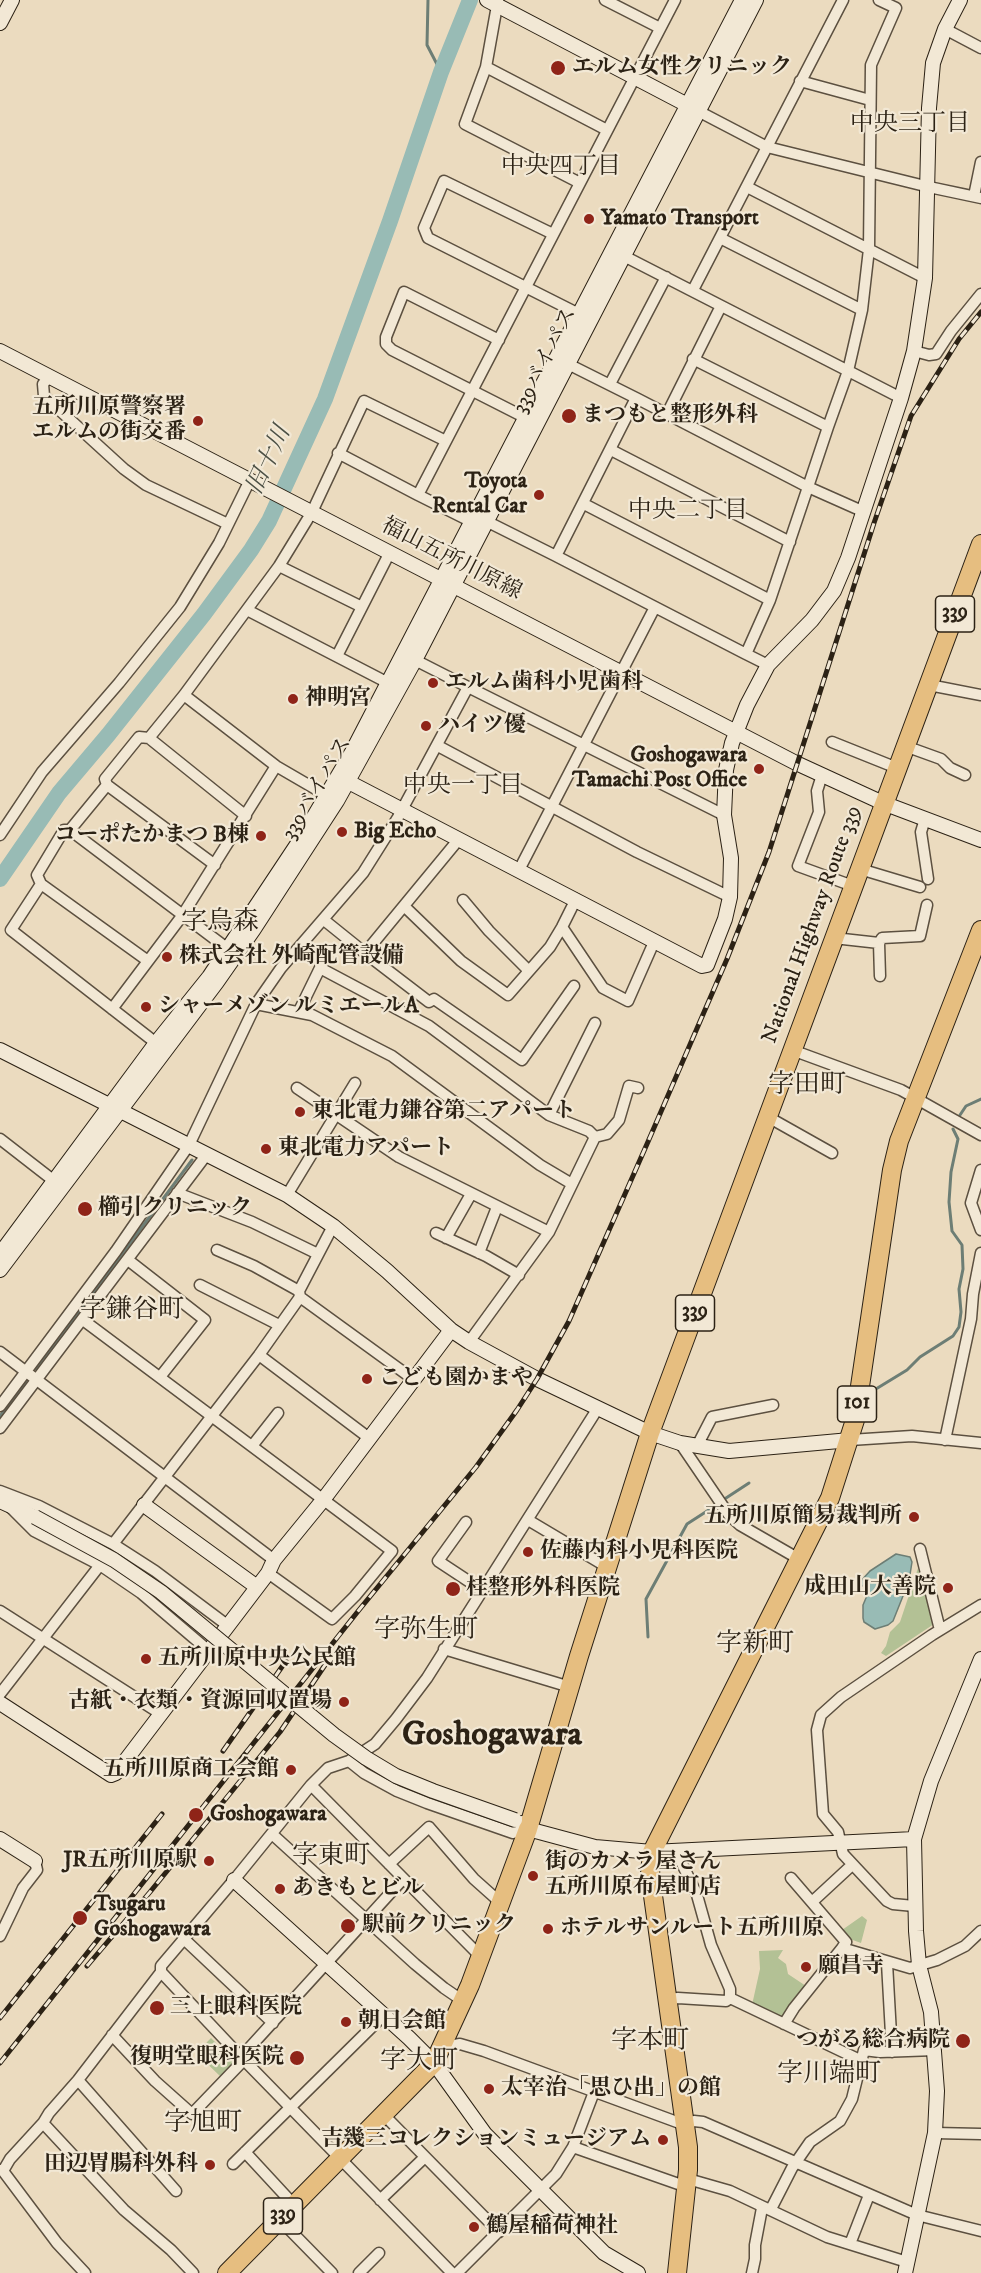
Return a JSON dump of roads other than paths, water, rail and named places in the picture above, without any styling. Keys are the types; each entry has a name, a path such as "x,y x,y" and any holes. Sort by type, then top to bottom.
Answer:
{"highway":[{"name":"National Highway Route 339","path":"227,2273 434,2063 443,2047 502,1904 521,1824 570,1687 650,1433 981,544"},
{"name":"101","path":"677,2273 687,2183 688,2147 650,1874 652,1852 830,1498 855,1419 892,1170 899,1141 981,930"}],"street":[{"path":"0,23 12,0"},
{"path":"605,0 660,28"},
{"path":"418,495 675,0"},
{"path":"692,108 742,0"},
{"name":"339バイパス","path":"0,1270 59,1184 254,929 332,798 394,686 415,660 447,582 568,364 585,317 692,108 756,0"},
{"path":"693,291 843,0"},
{"path":"746,654 770,600 848,371 862,310 869,249 871,65 896,8 879,0"},
{"path":"343,778 654,942 702,966 707,964 725,920 730,897 731,858 724,815 726,770 736,732 768,665 812,620 834,591 848,558 901,398 914,351 926,278 930,89 933,63 945,29 960,0"},
{"path":"580,183 465,124 486,67 493,2 767,147 977,197 981,162"},
{"path":"945,29 981,48"},
{"path":"486,67 607,130"},
{"path":"800,81 870,100"},
{"path":"479,522 526,418 585,317 428,238 424,228 444,181 553,234"},
{"path":"747,187 926,278"},
{"path":"720,238 862,310"},
{"path":"618,253 901,398"},
{"path":"610,384 666,277"},
{"path":"499,340 404,292 386,337 386,344 392,350 526,418"},
{"path":"914,351 929,355 936,354 951,331 981,294"},
{"path":"667,414 721,306"},
{"name":"福山五所川原線","path":"0,351 822,775 884,803 981,840"},
{"path":"693,359 828,427"},
{"path":"568,364 808,487 862,511"},
{"path":"50,376 42,388 44,396 124,469 146,485 228,524"},
{"path":"556,556 636,398"},
{"path":"149,738 184,695 279,566 306,509 364,401 446,441"},
{"path":"610,450 789,542"},
{"path":"338,453 418,495 556,556 768,665"},
{"path":"0,835 42,772 119,683 180,607 253,481"},
{"path":"584,504 770,600"},
{"path":"337,656 390,552"},
{"path":"279,566 362,607"},
{"path":"247,610 394,686 447,582"},
{"path":"519,870 655,607"},
{"path":"415,660 724,815"},
{"path":"929,685 981,695"},
{"path":"0,1406 116,1251 189,1145 256,1004 281,968 363,873 438,746 468,687"},
{"path":"116,1109 156,1043 209,977 300,840 332,798 276,766 184,695"},
{"path":"215,865 107,785 105,779 139,737 149,738 246,816"},
{"path":"832,742 897,768"},
{"path":"438,746 550,807 730,897"},
{"path":"905,746 941,759 950,768 965,775"},
{"path":"112,1009 182,916 276,766"},
{"path":"822,775 817,791 819,812 798,866 853,886"},
{"path":"70,830 107,785"},
{"path":"860,868 924,883 921,832 926,819"},
{"path":"148,961 41,884 37,875 64,830 70,830 228,949"},
{"path":"365,953 459,840"},
{"path":"41,884 6,932 156,1043"},
{"path":"463,900 489,931 528,970"},
{"path":"404,906 461,961 508,995 550,947 576,900"},
{"path":"880,976 879,943 882,938 920,936 927,905"},
{"path":"324,920 429,1002 434,999 522,1060 574,987"},
{"path":"562,927 603,988 628,1001 654,942"},
{"path":"834,938 879,943"},
{"path":"299,1011 320,968 429,1026 549,1115 589,1131 594,1137"},
{"path":"256,1004 312,1015 392,1056 540,1165 572,1184"},
{"path":"549,1115 595,1023"},
{"path":"0,1050 287,1196 333,1226 387,1271 451,1330 469,1342 650,1433 680,1443 729,1451 912,1436 981,1443"},
{"path":"792,1050 901,1090 981,1135"},
{"path":"287,1196 355,1083"},
{"path":"594,1137 607,1134 619,1120 629,1086 638,1088"},
{"path":"297,1088 399,1157 549,1232"},
{"path":"768,1117 832,1153"},
{"path":"469,1342 549,1232 594,1137"},
{"path":"0,1139 59,1184 0,1254"},
{"path":"0,1428 207,1154"},
{"path":"981,1170 971,1203 981,1230"},
{"path":"177,1193 252,1222 318,1254"},
{"path":"471,1194 441,1236 519,1275"},
{"path":"479,1253 498,1207"},
{"path":"113,1544 259,1355 299,1294 333,1226"},
{"path":"217,1250 254,1266 299,1294 412,1379"},
{"path":"945,1440 971,1319 981,1253"},
{"path":"128,1260 205,1320 160,1377"},
{"path":"200,1285 279,1325"},
{"path":"83,1320 392,1551 355,1596 332,1619 268,1573"},
{"path":"0,1702 111,1775 116,1773 268,1573 274,1560 323,1500 451,1330"},
{"path":"0,1352 274,1560"},
{"path":"259,1355 369,1438"},
{"path":"697,1446 712,1417 773,1405"},
{"path":"85,2273 57,2243 1,2170 78,2080 161,1972 161,1966 311,1785 328,1768 349,1761 375,1744 427,1678 598,1408"},
{"path":"252,1446 278,1413"},
{"path":"680,1443 729,1515 740,1525 799,1559"},
{"path":"0,1491 48,1510 113,1544 155,1571 227,1625"},
{"path":"4,1502 114,1560 161,1592 334,1735 366,1758 396,1776 521,1824 595,1847 652,1852 914,1839"},
{"path":"4,1502 34,1531 100,1565 141,1593 209,1651"},
{"path":"144,1505 256,1587"},
{"path":"528,1520 607,1567"},
{"path":"466,1522 438,1560 482,1590"},
{"path":"920,1549 940,1630"},
{"path":"0,1694 100,1565"},
{"path":"914,1906 893,1904 887,1901 843,1854 838,1832 823,1814 816,1736 821,1715 841,1697 981,1605"},
{"path":"0,1611 161,1714"},
{"path":"444,1649 570,1687"},
{"path":"573,2147 687,2183 730,2191 826,2237 850,2244 906,2268 935,2133 935,2050 931,2012 919,1965 914,1906 914,1839 931,1781 978,1676 981,1659"},
{"path":"349,1761 364,1773 427,1803 513,1833 521,1824"},
{"path":"311,1785 481,1957"},
{"path":"389,1864 429,1827 474,1879 502,1904"},
{"path":"272,1834 437,1982 463,2001"},
{"path":"0,1839 35,1861 37,1870 23,1888 0,1936"},
{"path":"676,1851 697,1895 711,1945 730,1989 730,1998"},
{"path":"812,1902 852,1865"},
{"path":"784,2024 846,1942 791,1878"},
{"path":"112,2034 155,2080 192,2114 240,2064 241,2057 404,1879"},
{"path":"234,1880 434,2063 485,2134 604,2253 638,2273"},
{"path":"842,1948 910,1968 937,1960 965,1946 981,1932"},
{"path":"184,1939 273,2023"},
{"path":"887,1963 892,2052"},
{"path":"161,1972 339,2159 452,2273"},
{"path":"667,1999 726,2001 730,1998"},
{"path":"730,1998 860,2060"},
{"path":"233,2164 384,2015"},
{"path":"443,2047 460,2044 484,2051 685,2125 694,2121 703,2122 917,2214 981,2231"},
{"path":"752,2273 755,2245 767,2208 810,2142 840,2121 852,2099 864,2050 892,2052 935,2050"},
{"path":"78,2080 176,2191"},
{"path":"457,2273 556,2174 573,2147 594,2092"},
{"path":"384,2115 499,2232"},
{"path":"43,2123 124,2210 171,2250 192,2273"},
{"path":"935,2133 981,2134"},
{"path":"245,2152 294,2205"},
{"path":"380,2200 424,2157"},
{"path":"850,2244 869,2195"},
{"path":"280,2220 332,2273"},
{"path":"359,2273 379,2253"}],"water":[{"path":"896,1554 910,1557 912,1562 909,1581 893,1621 875,1629 864,1622 863,1605 869,1591 859,1583 870,1571"}],"waterway":[{"path":"428,0 427,45 441,72"},
{"name":"旧十川","path":"0,879 59,793 204,614 251,550 269,521 325,399 441,72 470,0"},
{"path":"960,1115 966,1106 981,1099"},
{"path":"871,1392 907,1370 920,1357 953,1336 959,1327 961,1312 959,1289 963,1269 962,1245 952,1231 949,1202 951,1172 958,1139 953,1129"},
{"path":"36,1369 192,1160"},
{"path":"0,1416 26,1382"},
{"path":"723,1500 749,1483"},
{"path":"648,1637 646,1599 687,1524 718,1504"}],"railway":[{"path":"0,2063 359,1610 476,1467 537,1379 569,1321 647,1144 727,959 769,852 874,523 911,416 959,339 981,312"},
{"path":"223,1751 286,1661"},
{"path":"87,1966 280,1732 327,1662"},
{"path":"0,2018 162,1814"}],"place":[{"name":"エルム女性クリニック","path":"558,68"},
{"name":"Yamato Transport","path":"589,219"},
{"name":"まつもと整形外科","path":"569,416"},
{"name":"五所川原警察署 エルムの街交番","path":"198,421"},
{"name":"Toyota Rental Car","path":"539,495"},
{"name":"エルム歯科小児歯科","path":"433,683"},
{"name":"神明宮","path":"293,699"},
{"name":"ハイツ優","path":"426,726"},
{"name":"Goshogawara Tamachi Post Office","path":"759,769"},
{"name":"Big Echo","path":"342,832"},
{"name":"コーポたかまつ B棟","path":"261,836"},
{"name":"株式会社 外崎配管設備","path":"167,957"},
{"name":"シャーメゾン ルミエールA","path":"146,1007"},
{"name":"東北電力鎌谷第二アパート","path":"300,1112"},
{"name":"東北電力アパート","path":"266,1149"},
{"name":"櫛引クリニック","path":"85,1209"},
{"name":"こども園かまや","path":"367,1379"},
{"name":"五所川原簡易裁判所","path":"914,1517"},
{"name":"佐藤内科小児科医院","path":"528,1552"},
{"name":"成田山大善院","path":"948,1588"},
{"name":"桂整形外科医院","path":"453,1589"},
{"name":"五所川原中央公民館","path":"146,1659"},
{"name":"古紙・衣類・資源回収置場","path":"344,1702"},
{"name":"五所川原商工会館","path":"291,1770"},
{"name":"Goshogawara","path":"196,1815"},
{"name":"JR五所川原駅","path":"209,1861"},
{"name":"街のカメラ屋さん 五所川原布屋町店","path":"533,1876"},
{"name":"あきもとビル","path":"280,1889"},
{"name":"Tsugaru Goshogawara","path":"80,1918"},
{"name":"駅前クリニック","path":"348,1926"},
{"name":"ホテルサンルート五所川原","path":"548,1929"},
{"name":"願昌寺","path":"806,1967"},
{"name":"三上眼科医院","path":"157,2008"},
{"name":"朝日会館","path":"346,2022"},
{"name":"つがる総合病院","path":"963,2041"},
{"name":"復明堂眼科医院","path":"297,2058"},
{"name":"太宰治「思ひ出」の館","path":"489,2089"},
{"name":"吉幾三コレクションミュージアム","path":"663,2140"},
{"name":"田辺胃腸科外科","path":"210,2165"},
{"name":"鶴屋稲荷神社","path":"474,2227"}],"district":[{"name":"中央三丁目","path":"910,125"},
{"name":"中央四丁目","path":"561,168"},
{"name":"中央二丁目","path":"688,512"},
{"name":"中央一丁目","path":"463,787"},
{"name":"字烏森","path":"220,924"},
{"name":"字田町","path":"807,1087"},
{"name":"字鎌谷町","path":"132,1312"},
{"name":"字弥生町","path":"426,1632"},
{"name":"字新町","path":"755,1646"},
{"name":"Goshogawara","path":"492,1737"},
{"name":"字東町","path":"331,1858"},
{"name":"字本町","path":"650,2043"},
{"name":"字大町","path":"419,2063"},
{"name":"字川端町","path":"829,2076"},
{"name":"字旭町","path":"203,2125"}]}
